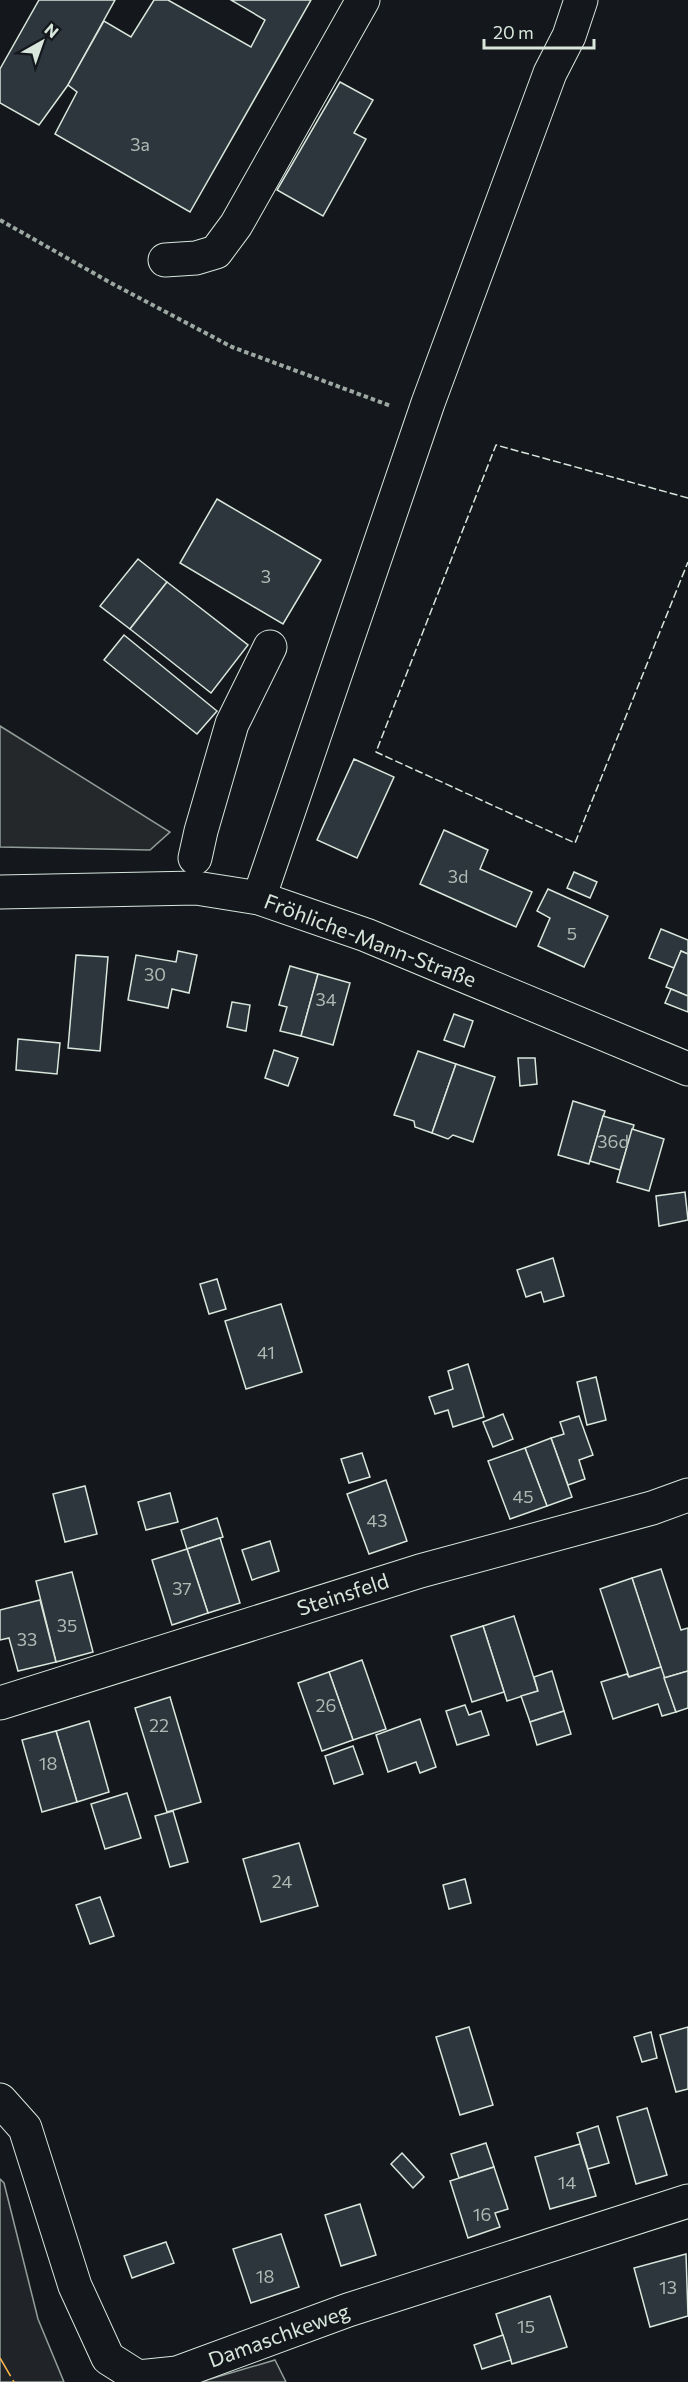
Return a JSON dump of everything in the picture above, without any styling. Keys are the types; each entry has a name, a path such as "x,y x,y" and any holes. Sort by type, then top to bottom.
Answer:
{"street":[{"path":"165,260 195,258 216,252 236,225 363,0"},
{"path":"259,898 423,417 550,73 569,36 581,0"},
{"path":"569,36 597,0"},
{"path":"195,858 232,724 270,647"},
{"name":"Fröhliche-Mann-Straße","path":"0,892 196,888 259,898 366,935 688,1069"},
{"name":"Steinsfeld","path":"0,1703 420,1571 652,1508 688,1495"},
{"name":"Damaschkeweg","path":"0,2100 26,2128 75,2286 108,2358 138,2377 177,2373 348,2310 688,2201"}],"path":[{"path":"0,220 111,283 232,347 423,417"}],"shaded area":[{"path":"0,726 170,832 150,850 0,847"},
{"path":"0,2179 4,2183 38,2319 64,2382 0,2382"},
{"path":"275,2360 286,2382 200,2382"}],"building":[{"path":"39,0 115,0 68,85 39,125 0,103 0,69"},
{"path":"154,0 168,0 251,47 265,20 231,0 311,0 190,212 55,134 77,92 68,85 104,21 131,37"},
{"path":"340,82 373,100 354,133 366,139 323,216 277,190"},
{"path":"217,499 321,560 283,624 180,563"},
{"path":"138,559 167,582 130,629 100,606"},
{"path":"167,582 248,645 211,693 130,629"},
{"path":"124,635 217,711 197,734 104,660"},
{"path":"354,759 394,777 357,858 317,840"},
{"path":"444,830 488,850 480,869 532,892 516,927 420,884"},
{"path":"574,872 597,882 590,898 567,888"},
{"path":"548,889 608,916 584,967 538,946 550,918 537,911"},
{"path":"661,929 688,940 688,954 681,951 674,968 649,958"},
{"path":"178,951 197,955 189,993 172,989 168,1008 128,1000 136,955 176,962"},
{"path":"681,951 688,954 688,996 666,987"},
{"path":"76,955 108,957 100,1051 68,1048"},
{"path":"290,966 318,974 301,1036 280,1031 287,1007 279,1005"},
{"path":"318,974 350,983 333,1045 301,1036"},
{"path":"671,989 688,996 688,1012 665,1003"},
{"path":"232,1002 250,1005 246,1031 227,1027"},
{"path":"454,1014 473,1021 464,1047 444,1040"},
{"path":"18,1039 60,1043 57,1074 16,1070"},
{"path":"274,1050 298,1058 288,1086 265,1078"},
{"path":"418,1051 456,1064 432,1133 415,1127 414,1121 394,1115"},
{"path":"518,1058 535,1058 537,1084 520,1086"},
{"path":"456,1064 495,1077 473,1142 453,1135 448,1139 432,1133"},
{"path":"573,1101 605,1111 589,1164 558,1155"},
{"path":"603,1116 634,1125 620,1170 590,1161"},
{"path":"632,1129 664,1139 649,1191 617,1182"},
{"path":"685,1192 688,1220 659,1226 656,1196"},
{"path":"553,1258 564,1296 544,1302 541,1292 526,1297 517,1270"},
{"path":"217,1279 226,1309 209,1314 200,1284"},
{"path":"281,1304 302,1372 246,1389 225,1321"},
{"path":"468,1364 484,1417 453,1427 448,1410 435,1414 429,1397 453,1389 448,1371"},
{"path":"596,1377 606,1420 587,1425 577,1382"},
{"path":"503,1414 513,1439 493,1447 483,1422"},
{"path":"579,1416 593,1455 579,1460 585,1479 568,1485 551,1438 564,1434 560,1422"},
{"path":"551,1438 572,1497 547,1506 525,1448"},
{"path":"525,1448 547,1506 510,1519 488,1461"},
{"path":"362,1453 370,1477 349,1483 341,1459"},
{"path":"386,1480 407,1541 369,1554 347,1494"},
{"path":"85,1486 97,1534 65,1542 53,1494"},
{"path":"170,1493 178,1522 146,1530 138,1502"},
{"path":"217,1518 223,1537 187,1549 181,1530"},
{"path":"220,1538 240,1603 208,1613 187,1549"},
{"path":"270,1541 279,1571 252,1580 242,1550"},
{"path":"187,1549 208,1613 172,1625 152,1560"},
{"path":"661,1569 681,1630 688,1628 688,1671 664,1678 632,1578"},
{"path":"72,1572 93,1652 56,1662 36,1581"},
{"path":"632,1578 661,1667 629,1677 600,1589"},
{"path":"40,1600 56,1662 18,1671 9,1638 0,1640 0,1610"},
{"path":"514,1616 538,1691 507,1701 483,1626"},
{"path":"483,1626 504,1692 472,1702 451,1636"},
{"path":"362,1660 386,1729 353,1740 329,1672"},
{"path":"661,1667 676,1712 662,1716 658,1704 613,1719 601,1682 627,1674 629,1677"},
{"path":"552,1671 564,1711 530,1722 521,1696 538,1691 534,1677"},
{"path":"688,1671 688,1708 676,1712 664,1678"},
{"path":"329,1672 353,1740 322,1751 298,1683"},
{"path":"170,1697 201,1802 167,1812 135,1708"},
{"path":"465,1705 469,1715 481,1711 489,1735 457,1745 446,1711"},
{"path":"564,1711 571,1734 537,1745 530,1722"},
{"path":"420,1719 436,1767 420,1773 416,1762 388,1772 376,1735"},
{"path":"89,1721 109,1792 77,1802 56,1731"},
{"path":"56,1731 77,1802 42,1812 22,1740"},
{"path":"353,1746 363,1774 334,1784 325,1756"},
{"path":"127,1793 141,1838 105,1849 91,1804"},
{"path":"173,1811 188,1862 170,1867 155,1816"},
{"path":"299,1843 318,1906 261,1922 243,1859"},
{"path":"465,1879 471,1903 449,1909 443,1885"},
{"path":"100,1897 114,1936 90,1944 76,1905"},
{"path":"469,2027 493,2105 460,2115 436,2037"},
{"path":"688,2027 688,2089 676,2092 660,2035"},
{"path":"651,2032 657,2058 642,2062 634,2037"},
{"path":"647,2108 667,2175 636,2184 617,2117"},
{"path":"598,2126 609,2163 588,2169 577,2133"},
{"path":"486,2143 494,2167 459,2178 451,2154"},
{"path":"580,2144 596,2196 550,2209 535,2157"},
{"path":"402,2153 424,2177 413,2188 391,2164"},
{"path":"494,2167 508,2209 495,2213 500,2227 468,2238 450,2181"},
{"path":"360,2204 376,2255 341,2266 325,2215"},
{"path":"281,2234 299,2287 251,2303 233,2249"},
{"path":"166,2242 174,2263 132,2278 124,2256"},
{"path":"686,2254 688,2316 650,2327 634,2268"},
{"path":"550,2296 567,2347 512,2364 496,2314"},
{"path":"503,2335 511,2360 482,2369 474,2345"}],"fence":[{"path":"688,498 496,445 376,752 575,843 688,562"}],"power":[{"path":"0,2358 14,2382"}]}
